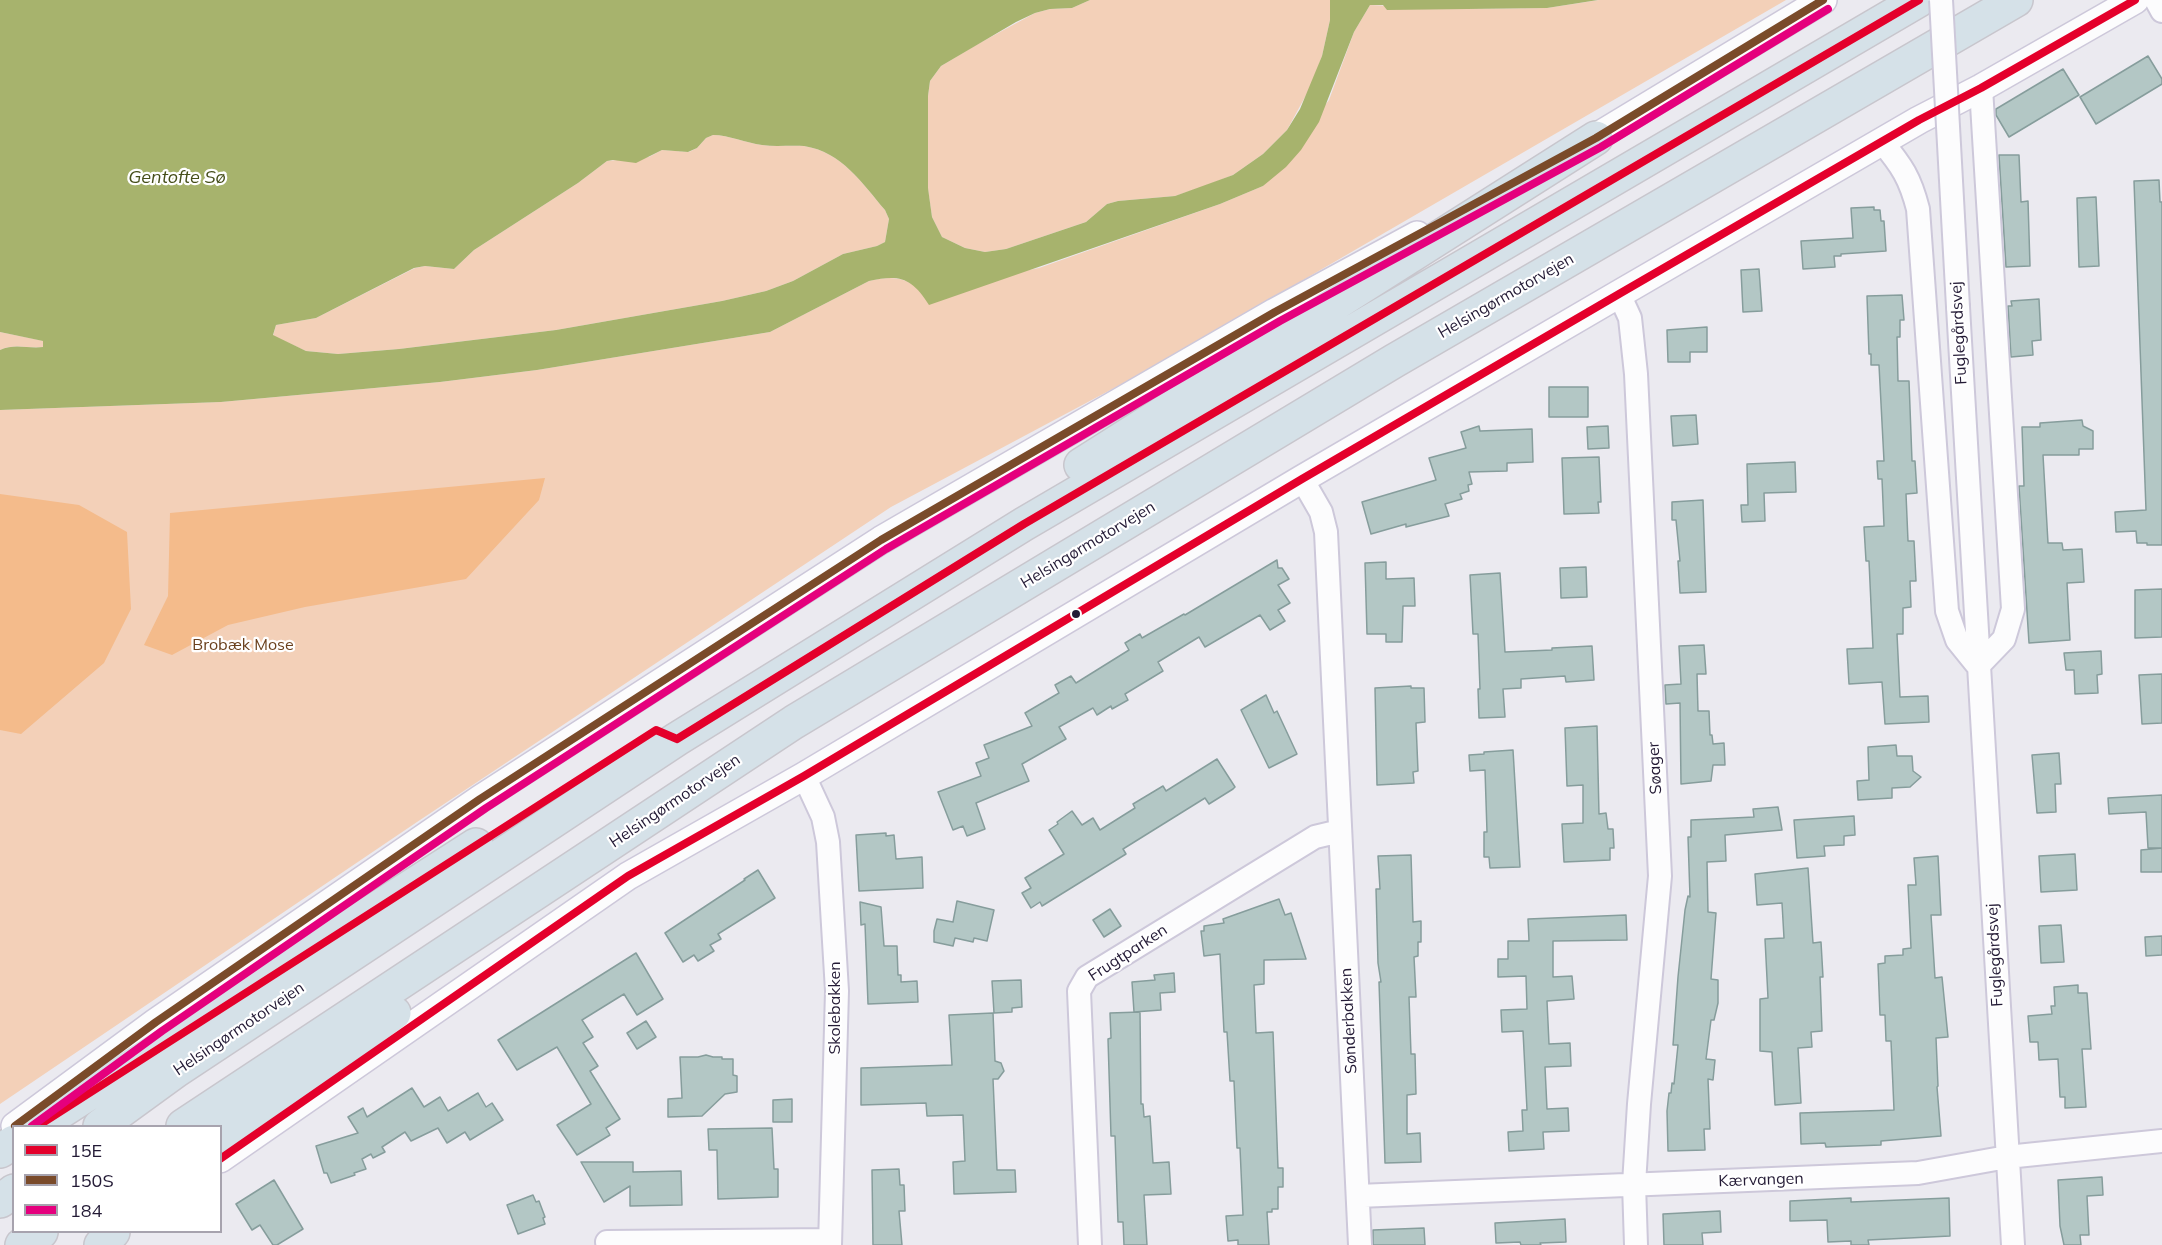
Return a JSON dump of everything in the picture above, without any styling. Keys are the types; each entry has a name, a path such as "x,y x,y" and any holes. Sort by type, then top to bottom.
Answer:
{"highway":[{"name":"Helsingørmotorvejen","path":"101,1125 177,1070 677,739 1024,524 1919,0"},
{"name":"Helsingørmotorvejen","path":"185,1125 794,722 1394,361 2016,0"},
{"path":"1024,524 1044,489 1596,138"},
{"path":"40,1125 656,730 677,739"},
{"path":"222,1138 491,943 513,909"},
{"path":"22,1245 40,1233"},
{"path":"102,1245 112,1233"}],"street":[{"path":"17,1125 156,1022 480,799 881,540 1275,312 1596,138 1823,0"},
{"name":"Fuglegårdsvej","path":"1941,0 2013,1245"},
{"path":"222,1158 628,876 804,776 1302,479 1618,294 2135,0"},
{"path":"2156,0 2162,11"},
{"path":"1978,666 2004,639 2013,609 1981,88"},
{"name":"Fuglegårdsvej","path":"1882,142 1904,169 1913,187 1918,209 1947,611 1957,640 1978,666"},
{"name":"Søager","path":"1618,294 1630,318 1636,374 1660,876 1639,1104 1634,1184 1636,1245"},
{"name":"Sønderbakken","path":"1302,479 1321,512 1326,532 1360,1245"},
{"name":"Skolebakken","path":"804,776 823,817 828,842 837,990 830,1243"},
{"name":"Frugtparken","path":"1090,1245 1078,991 1087,976 1315,837 1340,831"},
{"path":"0,1138 12,1129"},
{"name":"Kærvangen","path":"1358,1196 1918,1173 2007,1157 2162,1141"},
{"path":"102,1245 120,1233"},
{"path":"607,1242 830,1243"}],"green space":[{"path":"1090,0 1330,0 1330,20 1322,56 1311,86 1287,130 1263,154 1233,175 1175,196 1107,204 1086,222 1006,249 985,252 965,248 942,237 932,217 928,189 930,81 941,66 1035,13 1050,9 1072,8"},
{"name":"Brobæk Mose","path":"1599,0 1786,0 1148,370 891,507 417,822 0,1104 0,410 221,402 440,382 537,370 770,332 877,279 897,278 909,282 921,291 1039,268 1220,204 1263,186 1329,100 1354,32 1370,5 1465,9 1547,8"},
{"path":"713,135 762,145 804,146 829,155 850,170 885,210 889,219 885,242 843,254 793,281 766,291 556,330 338,354 306,351 273,336 276,325 316,318 415,268 425,266 454,269 474,250 578,183 607,161 649,157 662,150 689,152"},
{"path":"0,332 44,341 44,347 11,347 0,350"}],"shaded area":[{"path":"545,478 539,500 466,579 305,607 228,625 172,655 144,645 168,596 170,513"},
{"path":"0,494 79,505 127,532 131,609 104,663 21,734 0,730"}],"water":[{"name":"Gentofte Sø","path":"0,0 1090,0 1072,8 1050,9 1035,13 1016,22 941,66 930,81 928,188 932,217 942,237 965,248 985,252 1006,249 1086,222 1107,204 1175,196 1233,175 1263,154 1287,130 1300,109 1322,56 1330,20 1330,0 1598,0 1547,8 1387,10 1383,5 1370,5 1354,32 1319,122 1301,150 1286,167 1263,186 1220,204 929,305 917,289 904,280 880,279 869,281 770,332 537,370 440,382 221,402 0,410 0,350 11,347 43,347 43,341 0,332","holes":["719,135 762,145 804,146 817,149 840,162 859,179 885,210 889,219 885,242 843,254 793,281 766,291 556,330 338,354 306,351 273,335 276,325 316,318 414,268 425,266 454,269 474,250 578,183 607,161 636,163 662,150 688,152 697,148 706,138"]}],"building":[{"path":"2148,56 2162,79 2162,84 2096,124 2080,97"},
{"path":"2063,69 2079,95 2009,137 1996,115 1996,109"},
{"path":"1999,155 2019,155 2021,202 2028,201 2030,266 2006,267"},
{"path":"2159,180 2160,202 2162,202 2162,545 2147,545 2147,543 2137,543 2136,531 2116,532 2115,512 2146,510 2134,181"},
{"path":"2096,197 2099,266 2079,267 2077,198"},
{"path":"1874,207 1874,210 1880,210 1881,221 1884,221 1886,251 1841,254 1841,256 1834,256 1835,267 1803,269 1801,241 1853,238 1851,208"},
{"path":"1759,269 1762,311 1743,312 1741,270"},
{"path":"1902,295 1904,320 1900,320 1900,337 1897,337 1898,381 1909,381 1912,461 1915,461 1917,493 1906,494 1908,541 1914,541 1916,581 1910,581 1911,607 1903,608 1903,634 1897,634 1900,697 1928,696 1929,722 1885,724 1882,682 1849,684 1847,649 1873,648 1869,561 1866,561 1864,527 1884,526 1882,479 1878,479 1877,461 1884,461 1879,365 1871,365 1871,354 1869,354 1867,296"},
{"path":"2039,299 2041,340 2032,341 2033,355 2011,357 2008,306 2012,306 2011,301"},
{"path":"1707,327 1707,352 1690,352 1690,362 1668,362 1667,330"},
{"path":"1549,387 1588,387 1588,417 1549,417"},
{"path":"1696,415 1698,444 1673,446 1671,416"},
{"path":"2082,420 2083,426 2093,431 2093,449 2079,449 2079,455 2043,455 2048,543 2062,543 2063,550 2082,549 2084,582 2067,583 2070,640 2029,643 2019,486 2024,486 2022,427 2040,427 2040,423"},
{"path":"1479,426 1480,431 1532,429 1533,462 1507,463 1507,471 1469,472 1472,484 1468,485 1469,491 1460,494 1462,499 1445,504 1449,516 1406,527 1406,524 1371,534 1362,502 1436,480 1429,458 1466,448 1461,432"},
{"path":"1608,426 1609,448 1588,449 1587,427"},
{"path":"1599,457 1601,502 1598,502 1599,513 1564,514 1562,458"},
{"path":"1795,462 1796,492 1764,493 1765,521 1742,522 1741,505 1748,505 1747,464"},
{"path":"1703,500 1706,592 1680,593 1678,561 1680,561 1676,520 1672,520 1672,502"},
{"path":"1277,560 1278,568 1282,568 1289,579 1278,585 1290,603 1278,610 1285,621 1270,630 1260,615 1205,647 1199,637 1158,662 1163,671 1125,694 1128,700 1112,709 1111,706 1097,715 1093,708 1059,727 1066,739 1022,764 1029,781 976,803 985,829 967,836 963,826 953,830 938,792 981,776 976,763 989,758 984,745 1032,726 1025,713 1059,693 1055,685 1071,676 1076,683 1129,650 1125,643 1140,634 1142,638 1185,615"},
{"path":"1386,562 1386,579 1414,578 1415,606 1403,606 1402,642 1386,642 1386,634 1367,634 1365,563"},
{"path":"1586,567 1587,597 1561,598 1560,568"},
{"path":"1500,573 1505,652 1592,646 1594,680 1566,682 1565,676 1521,679 1521,688 1503,689 1505,717 1479,718 1478,634 1473,634 1470,575"},
{"path":"2162,589 2162,637 2135,638 2135,590"},
{"path":"1704,645 1706,674 1697,674 1698,711 1709,711 1710,735 1712,735 1713,744 1724,743 1725,765 1713,765 1711,781 1681,784 1680,703 1666,704 1665,685 1681,684 1679,646"},
{"path":"2101,651 2102,674 2097,675 2098,693 2075,694 2074,670 2066,670 2064,653"},
{"path":"2162,674 2162,723 2142,724 2139,675"},
{"path":"1411,686 1411,688 1424,688 1425,722 1416,723 1418,771 1413,772 1414,783 1377,785 1375,688"},
{"path":"1266,695 1274,713 1277,711 1297,754 1269,768 1241,710"},
{"path":"1597,726 1599,814 1606,813 1608,829 1613,829 1614,848 1610,848 1610,860 1564,862 1562,824 1583,823 1583,785 1567,786 1565,728"},
{"path":"1896,745 1897,756 1912,756 1913,771 1921,777 1910,787 1892,788 1892,798 1858,800 1857,781 1869,780 1868,747"},
{"path":"1513,750 1520,867 1490,868 1489,857 1484,857 1484,832 1487,832 1485,770 1470,771 1469,755"},
{"path":"2059,753 2061,784 2055,784 2056,812 2037,813 2032,755"},
{"path":"1217,759 1235,787 1233,789 1209,804 1205,798 1123,849 1126,854 1042,906 1040,902 1031,908 1022,893 1031,888 1025,878 1064,854 1049,830 1058,824 1057,822 1072,811 1082,825 1093,818 1100,830 1135,808 1133,804 1163,786 1166,791"},
{"path":"2162,795 2162,848 2148,848 2146,812 2109,814 2108,798"},
{"path":"1778,807 1782,830 1725,835 1726,861 1707,862 1708,912 1716,913 1711,979 1718,980 1718,1003 1714,1020 1711,1020 1706,1059 1715,1060 1713,1080 1708,1079 1710,1129 1704,1129 1705,1150 1668,1151 1667,1111 1669,1093 1671,1093 1672,1083 1674,1084 1678,1045 1673,1045 1678,977 1685,910 1688,896 1690,897 1688,837 1691,837 1691,820 1754,817 1753,809"},
{"path":"1854,816 1855,835 1844,836 1844,845 1824,846 1825,856 1797,858 1794,820"},
{"path":"886,833 886,836 894,835 896,859 922,857 923,888 859,891 856,835"},
{"path":"2162,848 2162,872 2141,872 2141,850"},
{"path":"2075,854 2077,890 2041,892 2039,856"},
{"path":"1411,855 1413,922 1421,921 1421,942 1418,942 1418,956 1414,957 1416,997 1409,997 1411,1054 1415,1054 1416,1094 1407,1095 1407,1134 1420,1133 1421,1162 1385,1163 1379,982 1381,982 1378,963 1376,889 1380,889 1378,856"},
{"path":"1938,856 1941,915 1931,915 1935,978 1942,977 1948,1037 1936,1038 1941,1136 1881,1141 1881,1145 1826,1147 1825,1143 1801,1144 1800,1113 1894,1110 1891,1041 1886,1041 1885,1015 1880,1015 1878,964 1885,963 1885,956 1903,955 1903,949 1911,948 1908,885 1916,885 1914,858"},
{"path":"1808,868 1813,943 1821,942 1822,1031 1811,1032 1812,1047 1798,1048 1801,1103 1775,1105 1772,1052 1760,1051 1760,999 1768,998 1765,939 1784,938 1782,903 1757,905 1755,874"},
{"path":"758,870 775,898 718,934 721,939 710,945 714,951 698,961 694,955 683,962 665,933"},
{"path":"1279,899 1285,915 1291,913 1306,959 1264,960 1264,984 1254,985 1256,1033 1273,1032 1278,1168 1283,1168 1283,1187 1278,1187 1278,1209 1267,1212 1269,1245 1238,1245 1238,1240 1228,1241 1226,1216 1243,1215 1240,1148 1237,1148 1234,1081 1230,1081 1227,1032 1224,1032 1220,954 1204,956 1201,931 1204,931 1204,926 1224,923 1223,919"},
{"path":"957,901 994,910 987,941 974,938 973,942 955,938 953,946 934,942 937,919 953,922"},
{"path":"860,902 881,907 884,946 897,946 898,975 901,975 901,982 917,981 918,1002 868,1004 865,924 861,925"},
{"path":"1110,909 1121,926 1104,937 1093,920"},
{"path":"1626,915 1627,940 1553,941 1553,977 1572,976 1574,999 1547,1001 1549,1044 1570,1043 1571,1066 1545,1067 1547,1109 1568,1108 1569,1131 1543,1132 1544,1149 1509,1151 1508,1132 1523,1131 1522,1110 1527,1110 1523,1031 1502,1032 1501,1010 1527,1009 1526,976 1498,977 1498,959 1508,959 1508,941 1529,941 1528,919"},
{"path":"2061,925 2064,962 2041,963 2039,926"},
{"path":"2162,936 2162,955 2146,956 2145,937"},
{"path":"636,953 663,999 637,1015 624,994 582,1020 593,1037 583,1043 598,1066 590,1071 620,1119 606,1128 610,1135 577,1155 557,1125 591,1104 557,1047 517,1070 498,1040"},
{"path":"1174,973 1175,992 1160,993 1161,1010 1134,1012 1132,982 1155,980 1154,975"},
{"path":"1021,980 1022,1007 1012,1008 1012,1012 994,1013 992,981"},
{"path":"2078,985 2078,993 2087,993 2091,1049 2082,1049 2086,1107 2065,1108 2065,1097 2060,1097 2058,1059 2039,1060 2038,1042 2030,1042 2028,1016 2052,1014 2051,1006 2055,1006 2054,987"},
{"path":"1140,1012 1141,1104 1143,1104 1144,1117 1150,1116 1153,1163 1169,1162 1171,1194 1144,1195 1147,1245 1124,1245 1123,1222 1118,1222 1115,1136 1111,1136 1108,1039 1111,1038 1110,1013"},
{"path":"993,1013 995,1061 1001,1063 1004,1071 998,1079 993,1079 997,1170 1015,1170 1016,1192 954,1194 953,1162 965,1161 963,1115 927,1116 926,1103 861,1105 861,1068 952,1065 949,1015"},
{"path":"646,1021 656,1037 637,1049 627,1033"},
{"path":"706,1055 733,1059 733,1075 737,1076 737,1092 725,1094 702,1116 668,1117 668,1099 682,1098 680,1057"},
{"path":"412,1088 424,1107 440,1097 448,1111 478,1093 486,1107 492,1103 503,1120 470,1140 465,1132 447,1143 438,1128 411,1141 405,1132 382,1147 385,1152 373,1158 371,1154 362,1159 366,1169 331,1183 327,1173 324,1173 316,1146 358,1133 348,1117 363,1108 367,1117"},
{"path":"792,1099 792,1122 773,1122 773,1100"},
{"path":"772,1128 774,1169 778,1169 778,1197 718,1199 717,1150 709,1150 708,1129"},
{"path":"581,1162 633,1162 633,1172 681,1171 682,1205 630,1206 630,1186 604,1202"},
{"path":"899,1169 900,1185 904,1185 905,1211 899,1211 902,1245 873,1245 872,1170"},
{"path":"2102,1177 2103,1195 2087,1196 2089,1235 2080,1235 2081,1245 2064,1245 2060,1226 2058,1180"},
{"path":"274,1180 303,1229 277,1245 273,1245 260,1225 252,1230 236,1204"},
{"path":"533,1195 536,1202 539,1201 545,1224 518,1234 507,1205"},
{"path":"1851,1198 1851,1202 1949,1198 1950,1236 1868,1240 1869,1245 1851,1245 1851,1241 1828,1242 1827,1220 1790,1221 1790,1201"},
{"path":"1720,1211 1721,1232 1702,1233 1703,1245 1664,1245 1663,1214"},
{"path":"1565,1219 1566,1242 1540,1243 1541,1245 1521,1245 1520,1242 1496,1243 1495,1223"},
{"path":"1424,1228 1425,1245 1373,1245 1373,1230"}],"transit line":[{"name":"150S","path":"16,1125 156,1022 480,799 881,540 1275,312 1596,138 1823,0"},
{"name":"15E","path":"677,739 1024,524 1919,0"},
{"name":"15E","path":"222,1158 628,876 804,776 1302,479 1619,294 1919,120 1981,88 2135,0"},
{"name":"184","path":"33,1125 162,1031 486,808 886,549 1280,321 1601,147 1828,9"},
{"name":"15E","path":"40,1125 656,730 677,739"}]}
